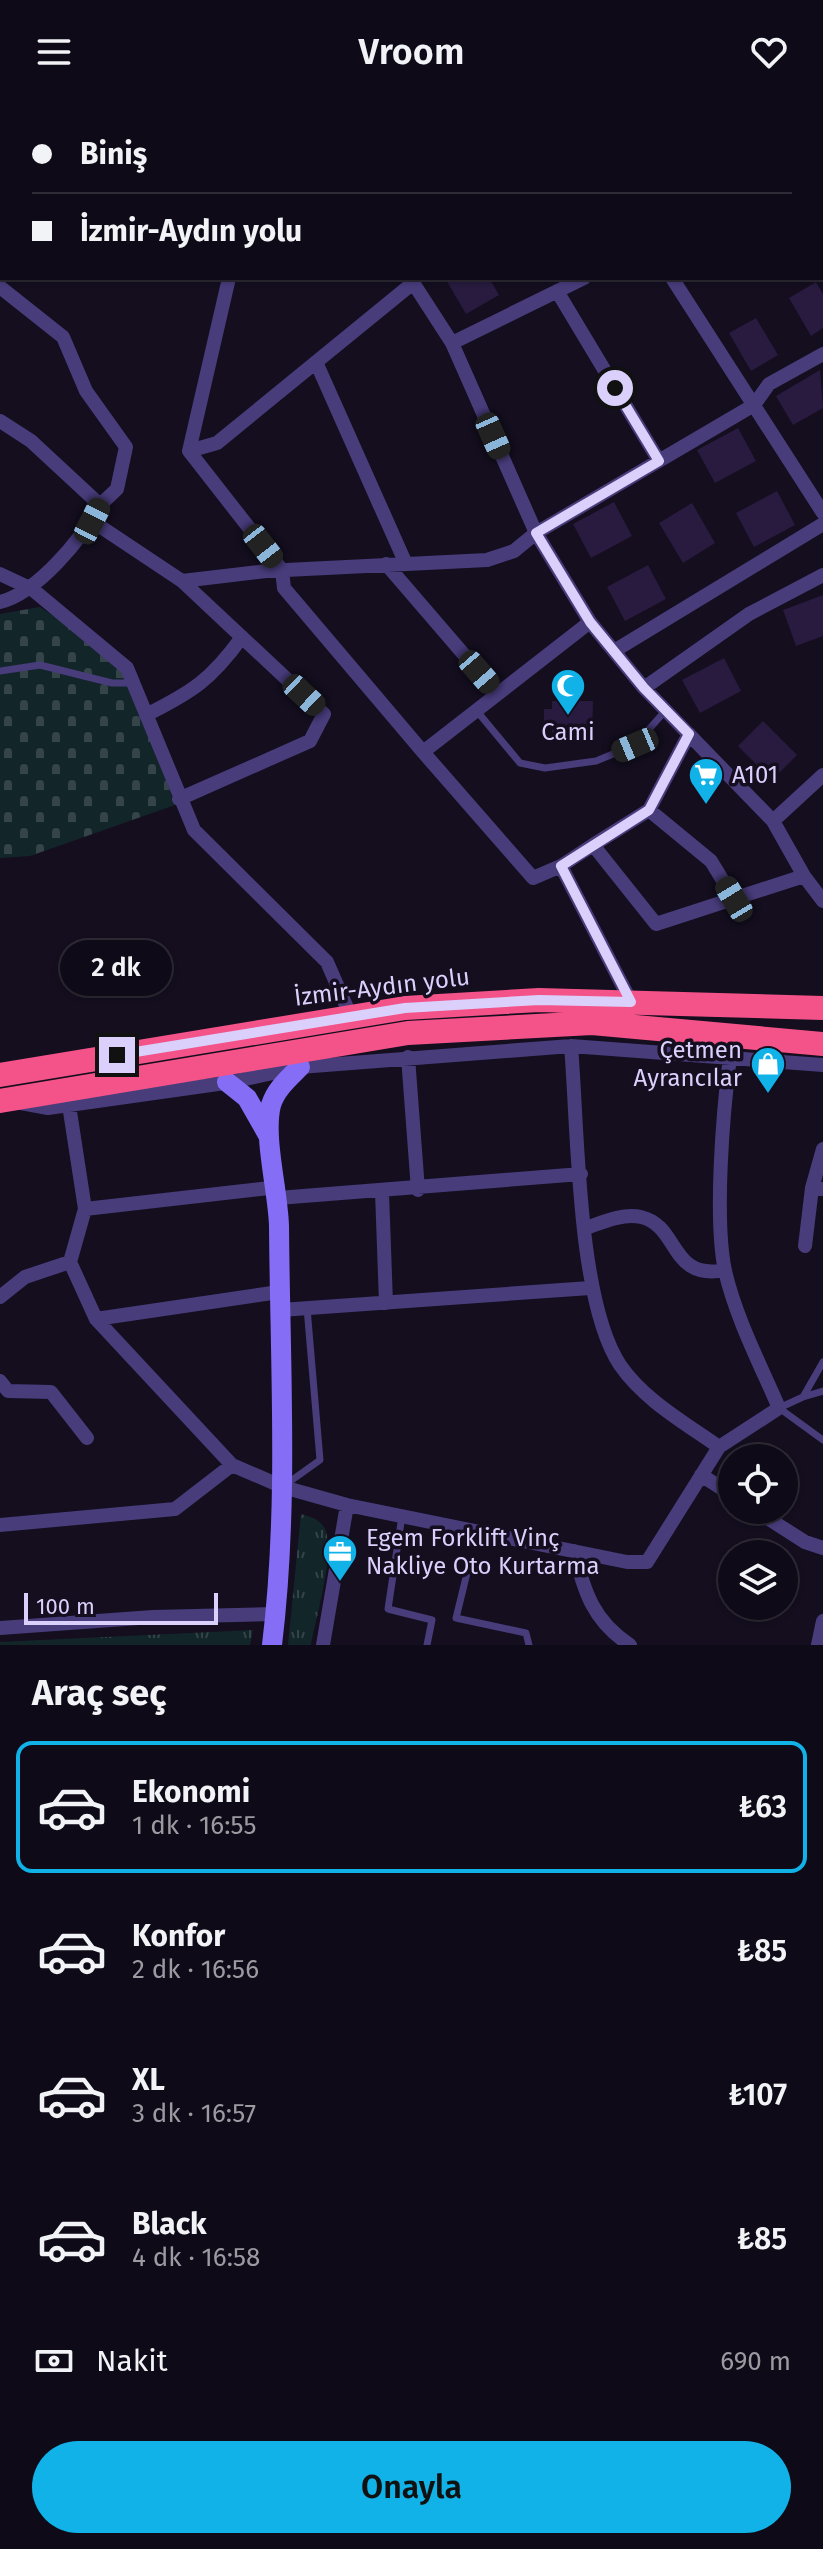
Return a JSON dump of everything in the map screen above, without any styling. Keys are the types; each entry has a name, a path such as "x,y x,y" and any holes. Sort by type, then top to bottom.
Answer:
{"highway":[{"name":"İzmir-Aydın yolu","path":"0,1075 405,1008 539,1000 823,1008"},
{"name":"İzmir-Aydın yolu","path":"2,1101 290,1062 325,1049 408,1033 592,1023 823,1044"}],"street":[{"path":"189,451 229,280"},
{"path":"189,451 217,443 412,280 452,343 536,533 590,622 644,688 773,821 804,876 823,901"},
{"path":"452,343 580,280"},
{"path":"673,280 823,513"},
{"path":"0,287 63,337 86,391 126,447 117,489 100,505 92,521 32,589 0,602"},
{"path":"557,291 659,461"},
{"path":"182,581 282,570 487,560 514,551 536,533 754,405 769,384 823,354"},
{"path":"316,362 406,564"},
{"path":"0,421 31,441 100,505"},
{"path":"189,451 282,570 284,588 533,878 561,866 649,810 689,734"},
{"path":"92,521 182,581 324,714 310,741 179,799"},
{"path":"614,651 823,524"},
{"path":"386,564 497,693"},
{"path":"0,574 32,589 127,668 194,830 327,962 351,1017"},
{"path":"644,688 749,614 823,575"},
{"path":"423,752 590,622"},
{"path":"146,715 195,691 222,664 242,637"},
{"path":"773,821 823,775"},
{"path":"649,810 711,861 734,899"},
{"path":"593,845 656,924 804,876"},
{"path":"561,866 631,1002"},
{"path":"571,1046 590,1288 619,1363 626,1372 641,1390 718,1446"},
{"path":"2,1101 48,1108 227,1082 290,1062 571,1046 823,1065"},
{"path":"408,1057 418,1190"},
{"path":"724,1444 779,1408 738,1311 725,1270 721,1202 730,1057"},
{"path":"272,1645 283,1487 278,1192 268,1135 271,1105 290,1062"},
{"path":"227,1082 247,1098 268,1135"},
{"path":"69,1105 85,1209 70,1262 96,1319 232,1465 283,1487 347,1505 627,1562 647,1562 718,1449"},
{"path":"805,1246 823,1154"},
{"path":"85,1209 278,1192 418,1190 581,1174"},
{"path":"382,1192 386,1303"},
{"path":"586,1228 618,1217 643,1217 655,1223 684,1262 708,1273 725,1270"},
{"path":"0,1297 25,1277 70,1262"},
{"path":"96,1319 280,1301 307,1308 590,1288"},
{"path":"0,1381 8,1391 51,1392 87,1438"},
{"path":"0,1525 175,1509 232,1465"},
{"path":"701,1475 718,1486"},
{"path":"323,1645 347,1505"},
{"path":"777,1524 805,1542 823,1548"},
{"path":"574,1551 587,1602 616,1636 630,1645"},
{"path":"0,1628 153,1617 276,1614"},
{"path":"818,1645 823,1621"}],"lane":[{"path":"0,671 40,665 112,683 132,683"},
{"path":"476,710 520,763 545,768 596,761 635,745 666,710"},
{"path":"283,1487 320,1460 307,1308"},
{"path":"803,1397 823,1362"},
{"path":"823,1391 779,1408 823,1440"},
{"path":"402,1516 388,1609 432,1620 427,1645"},
{"path":"469,1565 456,1618 526,1633 529,1645"}],"green space":[{"path":"40,607 91,640 119,669 140,705 175,805 30,856 0,858 0,614"},
{"path":"301,1514 316,1519 323,1526 327,1536 327,1565 311,1645 288,1645"},
{"path":"253,1630 250,1645 0,1645 0,1642"}],"building":[{"path":"446,280 490,280 499,295 466,314"},
{"path":"816,282 823,294 823,328 811,336 789,298"},
{"path":"756,318 778,355 751,371 729,333"},
{"path":"820,370 823,408 793,425 776,396"},
{"path":"738,428 756,461 715,483 697,450"},
{"path":"777,491 795,525 754,547 736,513"},
{"path":"614,502 632,536 591,558 573,524"},
{"path":"692,503 715,543 683,563 659,523"},
{"path":"648,565 666,599 625,621 607,587"},
{"path":"823,595 823,636 796,646 783,610"},
{"path":"724,658 741,691 700,713 682,680"},
{"name":"Cami","path":"552,701 593,701 592,736 552,736 552,726 544,726 544,709 552,709"},
{"path":"763,721 797,755 772,780 738,746"}],"place":[{"name":"Cami","path":"568,717"},
{"name":"A101","path":"706,806"},
{"name":"Çetmen Ayrancılar","path":"768,1095"},
{"name":"Egem Forklift Vinç Nakliye Oto Kurtarma","path":"340,1583"}],"route":[{"path":"117,1055 405,1008 539,1000 631,1002 561,866 649,810 689,734 644,688 590,622 536,533 659,461 615,388"}]}
